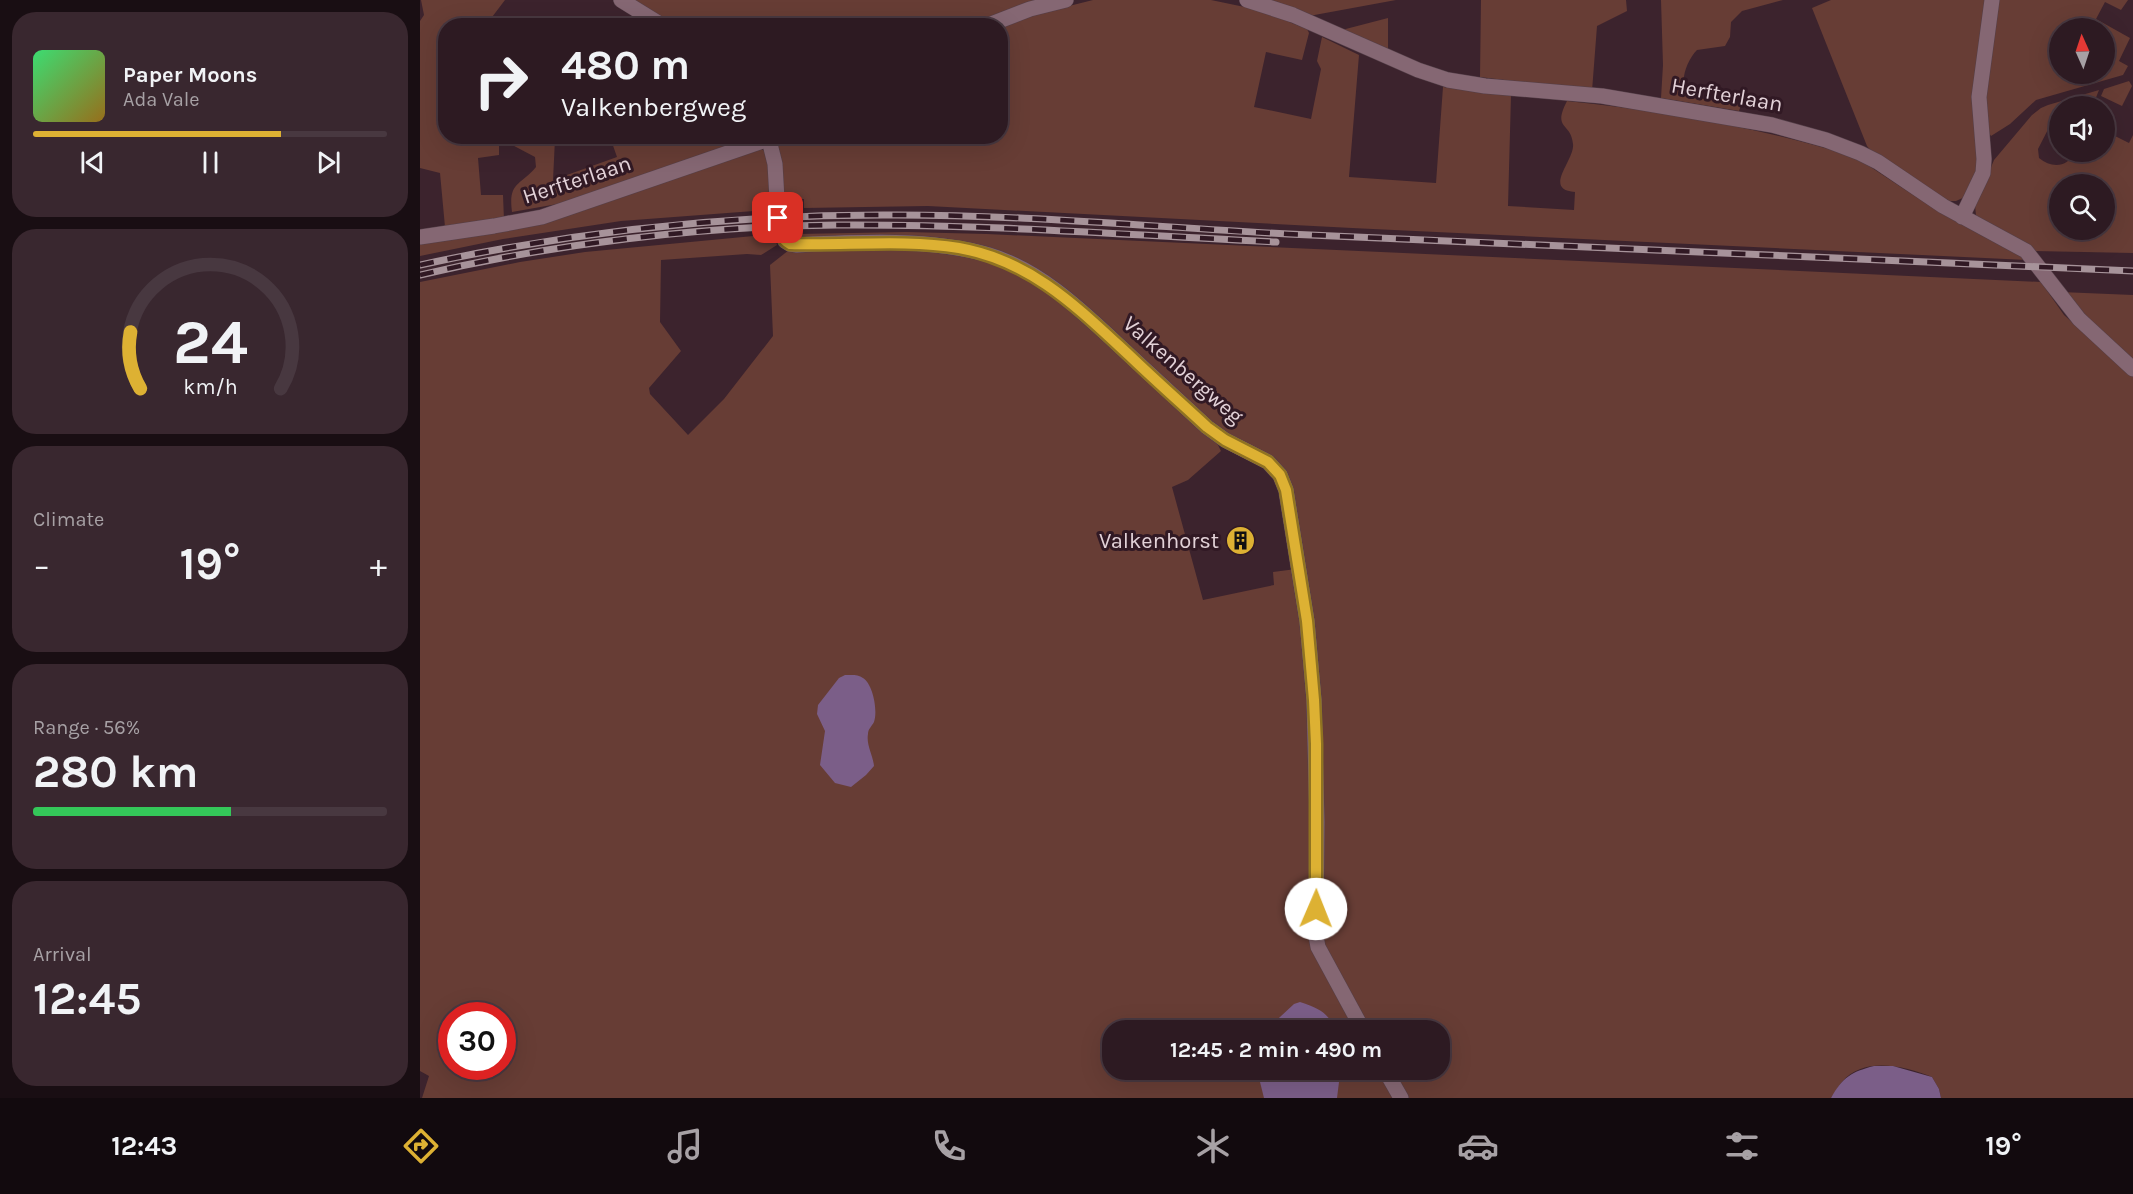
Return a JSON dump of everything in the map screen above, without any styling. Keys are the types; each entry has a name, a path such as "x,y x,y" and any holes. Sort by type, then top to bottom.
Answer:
{"street":[{"path":"621,0 650,18"},
{"path":"1007,18 1030,9 1066,0"},
{"name":"Herfterlaan","path":"1246,0 1293,15 1378,54 1448,80 1485,86 1613,98 1772,125 1826,140 1860,153 1878,162 1962,217 2026,251 2079,319 2133,369"},
{"path":"1962,217 1983,173 1979,97 1992,0"},
{"name":"Herfterlaan","path":"420,237 542,217 755,144"},
{"name":"Valkenbergweg","path":"774,144 778,218 785,241 790,244 880,243 956,248 991,255 1006,261 1033,275 1069,301 1207,427 1225,440 1268,462 1280,475 1286,490 1293,527 1312,672 1316,744 1316,943 1358,1020"},
{"path":"1391,1080 1401,1098"}],"shaded area":[{"path":"421,0 505,0 491,18 438,18 438,144 499,144 499,155 478,158 481,195 503,195 504,220 445,227 440,173 420,168 420,21 424,15"},
{"path":"633,0 1040,0 989,18 660,18"},
{"path":"1093,0 1211,0 1259,10 1307,29 1309,33 1302,60 1266,52 1254,107 1311,119 1321,69 1317,61 1322,37 1359,55 1349,177 1436,183 1443,87 1511,95 1508,206 1574,210 1575,192 1561,186 1560,180 1573,144 1572,137 1561,117 1567,101 1602,105 1740,127 1843,153 1860,160 1939,212 2027,260 928,206 804,208 804,199 781,200 778,144 1008,144 1008,23"},
{"path":"1265,0 1396,0 1309,16"},
{"path":"1481,0 1626,0 1627,11 1597,26 1592,91 1480,77"},
{"path":"1661,0 1783,0 1742,11 1731,22 1730,37 1725,46 1697,50 1686,67 1684,87 1687,93 1692,97 1741,105 1739,111 1661,98 1663,65"},
{"path":"1831,0 1988,0 1980,166 1967,196 1956,201 1946,201 1872,152 1867,146 1812,8"},
{"path":"1998,0 2128,0 2121,10 2105,2 2097,18 2049,18 2049,84 2092,84 2036,100 2010,124 1991,136 1987,127 1986,112"},
{"path":"1388,18 1388,55 1338,31"},
{"path":"2115,30 2130,38 2119,61 2128,66 2123,75 2115,77"},
{"path":"2129,81 2132,86 2122,106 2115,103 2115,96 2101,96 2104,89"},
{"path":"2099,90 2097,96 2079,96"},
{"path":"2049,105 2049,128 2038,149 2039,158 2049,164 2115,162 2115,136 2129,143 2133,135 2133,253 2034,251 1976,215 1975,206 1994,160 2032,115"},
{"path":"510,144 555,144 553,180 617,157 612,144 738,144 563,203 512,212 511,202 514,190 536,167 535,157"},
{"path":"761,149 768,153 773,201 765,202 766,210 621,221 503,239 420,256 420,242 493,231"},
{"path":"906,232 987,234 2041,282 2064,315 2133,377 2133,1098 1941,1098 1932,1077 1910,1069 1873,1066 1851,1074 1831,1098 1405,1098 1395,1080 1450,1080 1450,1020 1362,1020 1322,947 1320,824 1287,484 1217,430 1085,308 995,254 799,241 798,234"},
{"path":"774,234 777,245 761,255 661,260 660,322 681,351 649,388 650,394 688,435 724,399 773,336 770,265 789,250 885,247 981,257 1047,289 1216,441 1221,451 1188,480 1172,487 1203,600 1274,585 1273,572 1296,569 1312,748 1312,919 1356,1020 1102,1020 1102,1080 1388,1080 1398,1098 422,1098 429,1076 420,1071 420,282 585,252"},
{"path":"2061,292 2133,295 2133,360"},
{"path":"845,675 859,676 867,681 874,698 875,711 868,738 874,766 851,787 835,783 820,765 825,731 817,714 818,705 839,678"},
{"path":"1300,1002 1313,1007 1331,1020 1277,1020 1294,1004"},
{"path":"1874,1066 1893,1066 1932,1077 1941,1098 1831,1098 1848,1076"},
{"path":"1260,1080 1341,1080 1337,1098 1264,1098"}],"railway":[{"path":"420,265 535,243 708,222 825,216 934,215 1288,234 2133,271"},
{"path":"420,275 574,246 681,233 786,226 947,226 1276,242"}],"place":[{"name":"Valkenhorst","path":"1240,541"}],"route":[{"path":"778,218 782,236 790,244 880,243 956,248 991,255 1021,268 1048,285 1089,318 1207,427 1225,440 1268,462 1280,475 1286,490 1293,527 1311,663 1316,744 1316,909"}]}
